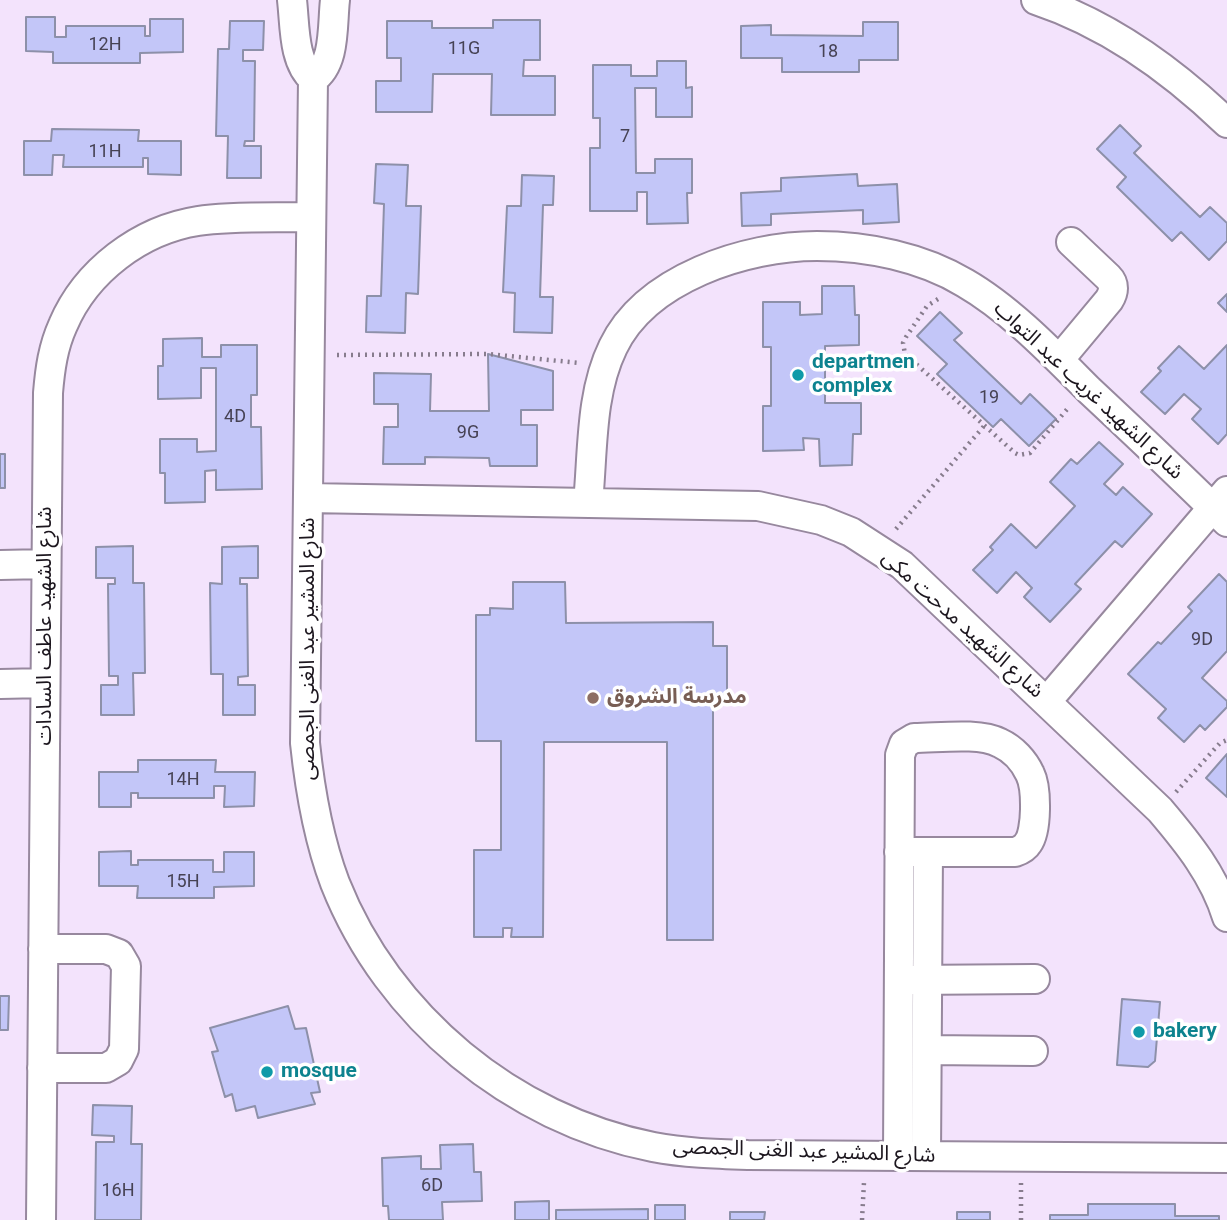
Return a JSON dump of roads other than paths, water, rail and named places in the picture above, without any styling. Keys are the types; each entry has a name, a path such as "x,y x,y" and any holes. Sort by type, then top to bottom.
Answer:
{"street":[{"name":"شارع المشير عبد الغنى الجمصى","path":"292,0 301,61 305,71 313,79 305,743 310,791 320,838 335,884 380,967 409,1005 442,1040 479,1070 519,1096 562,1118 607,1135 652,1147 700,1153 1227,1157"},
{"name":"شارع المشير عبد الغنى الجمصى","path":"313,79 327,62 335,0"},
{"path":"1036,0 1094,25 1139,51 1181,82 1227,123"},
{"name":"شارع الشهيد عاطف السادات","path":"41,1220 48,393 52,358 63,324 81,293 104,266 132,245 164,229 198,221 311,217"},
{"path":"1059,360 1114,291 1112,281 1071,242"},
{"name":"شارع الشهيد غريب عبد التواب","path":"588,503 598,390 605,365 629,321 649,300 700,271 757,253 817,246 877,251 939,269 966,283 996,305 1222,506"},
{"name":"شارع الشهيد مدحت مكى","path":"308,498 758,506 821,520 851,532 879,548 909,571 1160,810 1196,854 1211,878 1227,917"},
{"path":"1047,701 1222,506"},
{"path":"0,565 46,565"},
{"path":"0,684 45,683"},
{"path":"898,1155 899,852 900,755 904,744 914,738 984,737 1012,750 1023,761 1035,790 1032,833 1027,846 1015,852 899,852"},
{"path":"926,1156 928,852"},
{"path":"42,1068 106,1068 118,1062 124,1049 126,966 119,954 106,949 43,949"},
{"path":"899,980 1035,979"},
{"path":"927,1050 1033,1051"}],"place":[{"name":"departmen complex","path":"798,375"},
{"name":"مدرسة الشروق","path":"593,698"},
{"name":"bakery","path":"1139,1032"},
{"name":"mosque","path":"267,1072"}]}
